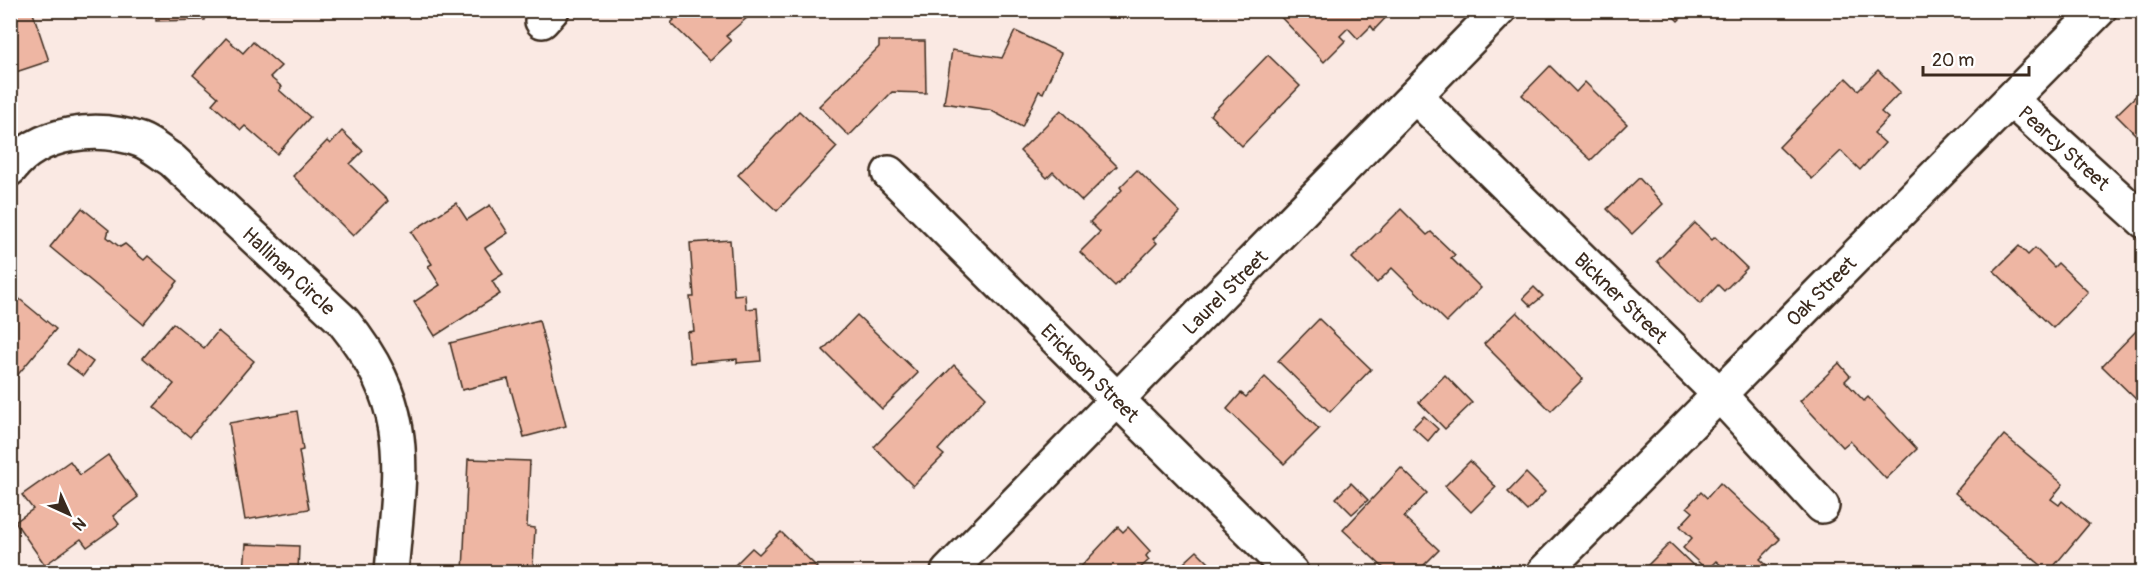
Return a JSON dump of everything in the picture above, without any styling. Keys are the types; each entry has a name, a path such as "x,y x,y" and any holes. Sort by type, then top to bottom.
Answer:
{"street":[{"name":"Laurel Street","path":"948,573 1499,10"},
{"name":"Oak Street","path":"1544,573 2099,10"},
{"name":"Bickner Street","path":"1415,96 1719,394 1822,506"},
{"name":"Pearcy Street","path":"2011,100 2144,221"},
{"name":"Hallinan Circle","path":"10,169 32,150 55,139 80,132 107,132 141,141 172,160 343,321 366,350 382,378 396,419 400,465 391,573"},
{"name":"Erickson Street","path":"889,173 1291,573"}],"building":[{"path":"10,10 32,10 49,61 10,74"},
{"path":"81,10 205,10 205,20 156,21 156,14 81,15"},
{"path":"665,10 756,10 726,36 731,41 710,61 671,23 674,20"},
{"path":"1274,10 1393,10 1374,30 1371,26 1358,39 1348,28 1340,36 1345,41 1324,62"},
{"path":"1667,10 1689,10 1678,21"},
{"path":"1015,31 1061,53 1043,93 1039,91 1022,127 990,110 944,103 952,50 1002,58"},
{"path":"226,38 243,53 253,42 281,66 270,77 282,87 279,90 310,117 277,154 245,126 241,130 212,104 218,97 193,75"},
{"path":"879,41 925,41 926,93 892,92 849,136 819,106 879,47"},
{"path":"1268,55 1300,86 1242,146 1210,115"},
{"path":"1550,66 1576,92 1585,82 1627,124 1591,160 1522,95"},
{"path":"1878,70 1900,92 1881,112 1888,118 1874,133 1885,143 1860,170 1841,151 1812,179 1779,147 1846,78 1858,90"},
{"path":"2144,88 2144,143 2116,115"},
{"path":"1061,110 1117,166 1082,201 1053,172 1047,178 1020,151"},
{"path":"799,111 837,147 777,211 738,175"},
{"path":"342,131 363,151 350,164 388,201 353,236 293,176 327,141 330,144"},
{"path":"1137,170 1180,212 1153,239 1157,243 1115,286 1080,252 1100,232 1090,222 1122,190 1120,187"},
{"path":"1639,178 1663,204 1632,234 1607,209"},
{"path":"456,203 467,220 490,205 508,233 485,248 503,274 492,281 500,294 435,336 414,302 440,285 428,266 432,264 411,232"},
{"path":"82,208 109,230 107,237 120,247 125,244 144,260 148,256 178,281 143,324 50,247"},
{"path":"1401,209 1427,235 1431,232 1455,255 1451,258 1481,288 1447,322 1392,268 1377,283 1352,258"},
{"path":"1695,223 1712,240 1715,237 1747,268 1724,291 1718,285 1700,304 1657,261"},
{"path":"730,240 734,295 745,294 746,309 757,308 761,361 737,363 737,359 690,363 687,332 694,331 690,297 694,297 690,243"},
{"path":"2019,246 2028,255 2035,248 2054,267 2058,263 2088,292 2053,328 1994,271"},
{"path":"1534,287 1543,296 1531,306 1523,298"},
{"path":"10,293 56,329 10,384"},
{"path":"1517,312 1583,379 1551,411 1484,344"},
{"path":"857,315 918,373 882,409 823,350"},
{"path":"1319,319 1371,369 1330,412 1278,361"},
{"path":"539,320 566,426 524,437 508,379 462,390 450,343"},
{"path":"173,323 204,348 218,331 254,361 190,437 154,407 174,384 143,358"},
{"path":"2137,330 2144,337 2144,407 2102,366"},
{"path":"77,350 93,362 83,376 67,364"},
{"path":"1839,363 1850,376 1845,381 1864,401 1868,397 1917,449 1886,479 1850,441 1843,447 1800,401"},
{"path":"954,365 986,397 938,450 944,455 913,486 874,447"},
{"path":"1445,375 1472,403 1445,429 1419,402"},
{"path":"1265,377 1319,429 1284,464 1227,409 1241,393 1246,397"},
{"path":"297,411 303,450 299,451 309,509 245,520 229,423"},
{"path":"1424,416 1438,429 1428,441 1413,427"},
{"path":"2004,435 2063,484 2051,499 2059,505 2062,501 2089,524 2049,572 1955,493"},
{"path":"108,455 138,497 113,516 119,524 87,547 81,539 45,565 15,522 33,509 22,495 70,461 80,475"},
{"path":"468,459 530,461 527,527 535,528 533,565 525,565 525,572 463,572"},
{"path":"1470,461 1496,487 1471,512 1445,486"},
{"path":"1401,468 1427,493 1404,517 1439,550 1417,572 1388,572 1343,530"},
{"path":"1526,473 1545,492 1527,511 1508,492"},
{"path":"1351,483 1368,500 1352,514 1336,498"},
{"path":"1720,483 1780,539 1760,559 1773,571 1729,572 1716,561 1707,570 1683,548 1692,538 1680,526 1693,512 1687,507 1701,492 1707,498"},
{"path":"1118,527 1123,532 1128,527 1150,551 1146,556 1149,560 1136,572 1076,572"},
{"path":"781,532 817,567 812,572 728,572 752,548 759,554"},
{"path":"1670,543 1700,572 1646,572 1643,570"},
{"path":"246,544 299,546 298,572 244,572"},
{"path":"1197,551 1218,572 1174,572"}]}
